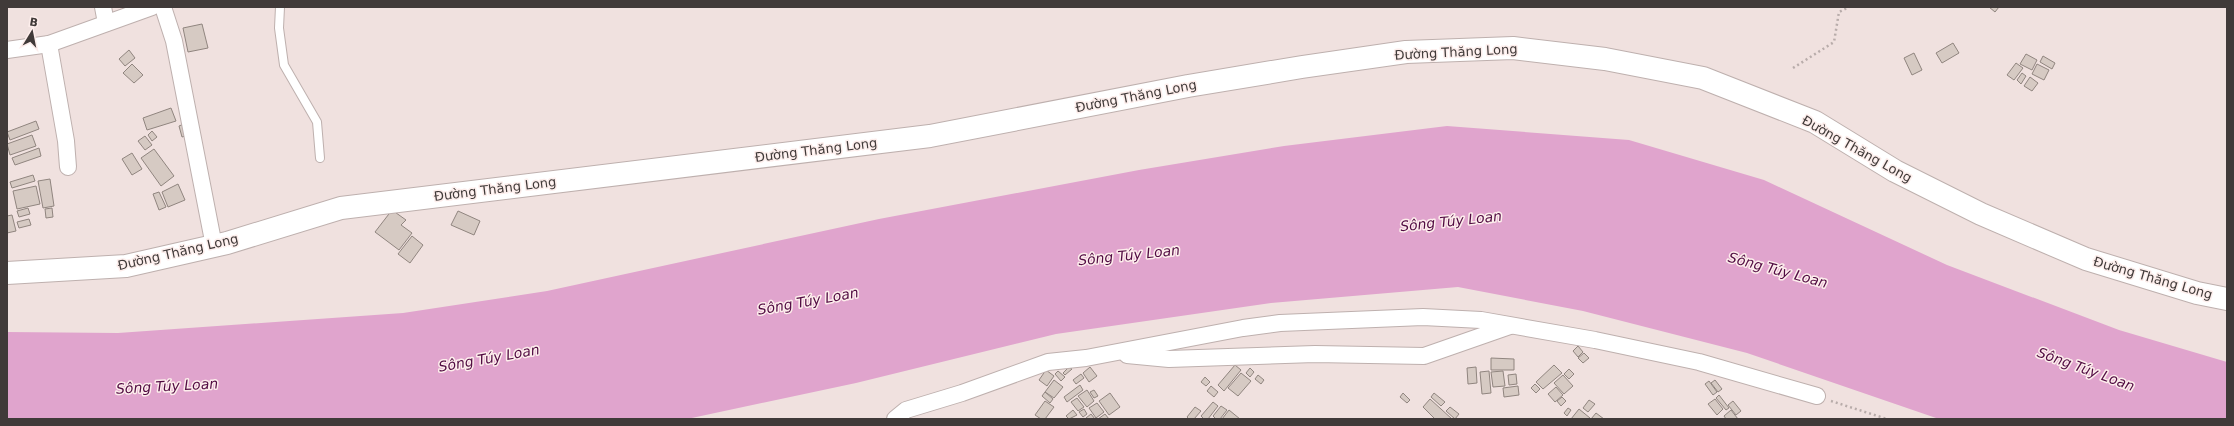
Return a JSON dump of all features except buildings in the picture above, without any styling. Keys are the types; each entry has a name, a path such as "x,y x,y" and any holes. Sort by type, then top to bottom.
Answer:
{"street":[{"path":"103,7 106,23"},
{"path":"7,50 49,44 152,7"},
{"path":"164,7 174,41 214,246"},
{"path":"49,44 66,140 68,167"},
{"name":"Đường Thăng Long","path":"7,273 126,266 214,246 341,208 930,136 1188,86 1398,53 1514,48 1605,58 1703,78 1815,122 1895,171 1981,214 2086,259 2197,292 2227,299"},
{"path":"895,419 906,410 962,393 1038,365 1113,353 1243,328 1304,321 1445,317 1481,320 1513,325 1699,362 1818,396"},
{"path":"1113,353 1169,359 1315,354 1424,356 1513,325"}],"lane":[{"path":"280,7 279,28 284,65 317,122 320,158"}],"path":[{"path":"1793,68 1834,42 1839,12 1849,7"},
{"path":"1818,396 1887,419"}],"water":[{"name":"Sông Túy Loan","path":"1447,126 1629,140 1764,180 1947,265 2119,330 2227,362 2227,419 1939,419 1747,353 1583,311 1458,287 1271,303 1056,334 856,383 687,419 7,419 7,332 118,333 403,313 547,291 879,219 1139,170 1284,146"}]}
